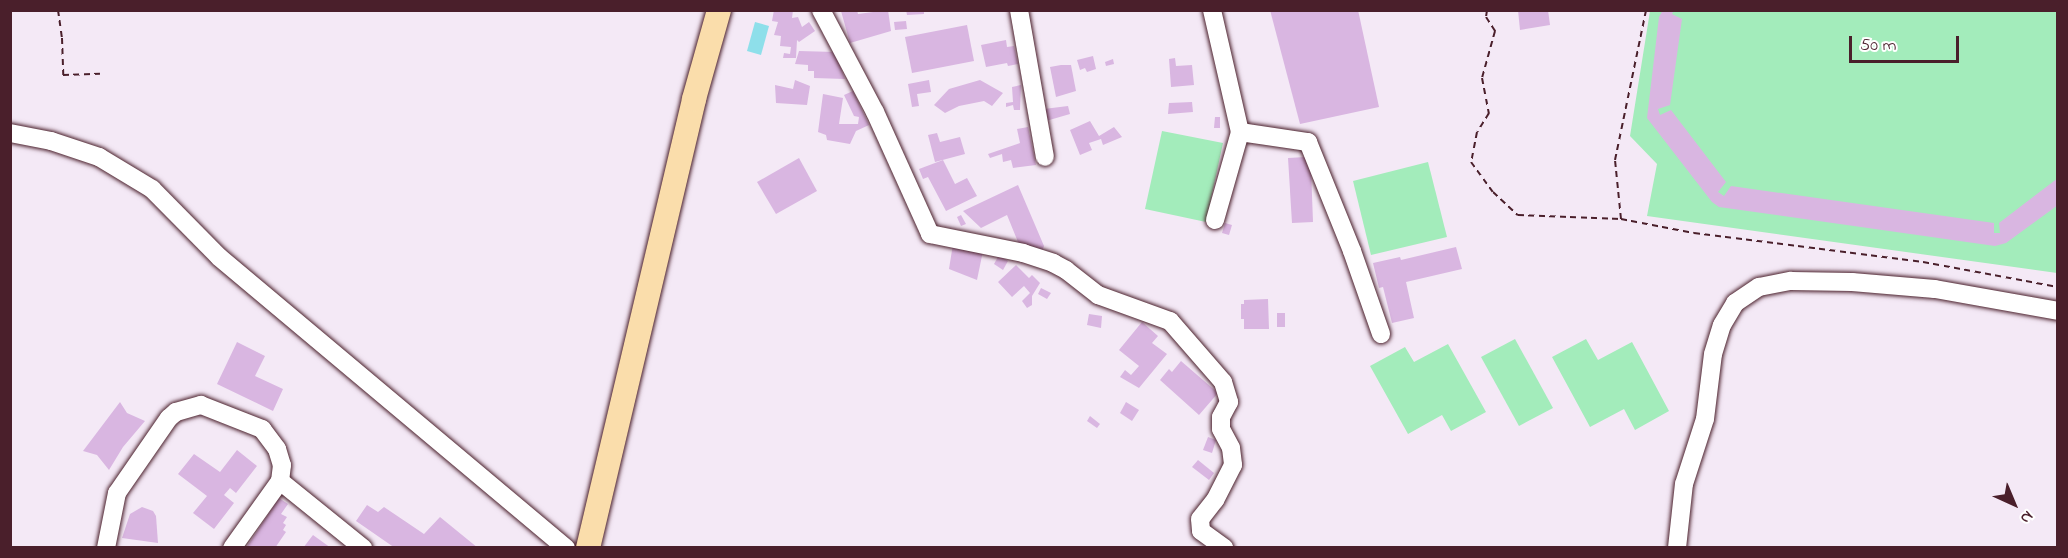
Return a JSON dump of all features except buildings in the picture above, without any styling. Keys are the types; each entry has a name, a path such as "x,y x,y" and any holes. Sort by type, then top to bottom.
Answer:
{"main road":[{"path":"588,548 694,99 719,10"}],"street":[{"path":"821,10 875,112 930,234 1023,253 1053,263 1066,270 1098,295 1170,321 1223,382 1229,402 1221,417 1221,429 1231,448 1233,465 1215,500 1200,519 1201,531 1224,548"},
{"path":"1019,10 1046,157"},
{"path":"1212,10 1240,132 1215,220"},
{"path":"1240,132 1308,142 1348,241 1381,334"},
{"path":"10,133 51,141 99,157 152,189 219,257 566,548"},
{"path":"1677,548 1684,484 1705,419 1713,354 1722,325 1735,303 1759,287 1791,281 1852,282 1935,289 2058,311"},
{"path":"106,548 117,493 169,418 186,408 201,405 262,429 277,449 282,465 280,481 232,548"},
{"path":"280,481 363,548"}],"path":[{"path":"58,10 62,38 63,75 100,74"},
{"path":"1487,10 1486,17 1495,31 1482,78 1489,113 1477,132 1471,162 1493,192 1518,214 1622,219 1694,233 1923,262 2058,287"},
{"path":"1622,219 1615,160 1646,10"}],"green space":[{"path":"1650,11 2057,11 2057,273 1647,216 1657,164 1630,136"},
{"path":"1162,131 1223,143 1206,222 1145,209"},
{"path":"1428,162 1447,237 1371,255 1353,181"},
{"path":"1515,339 1553,408 1519,426 1481,357"},
{"path":"1586,339 1598,360 1632,342 1669,411 1635,430 1624,409 1590,427 1552,357"},
{"path":"1448,344 1486,412 1451,431 1442,415 1408,434 1370,366 1405,347 1414,362"}],"water":[{"path":"755,22 769,26 761,55 747,51"}]}
